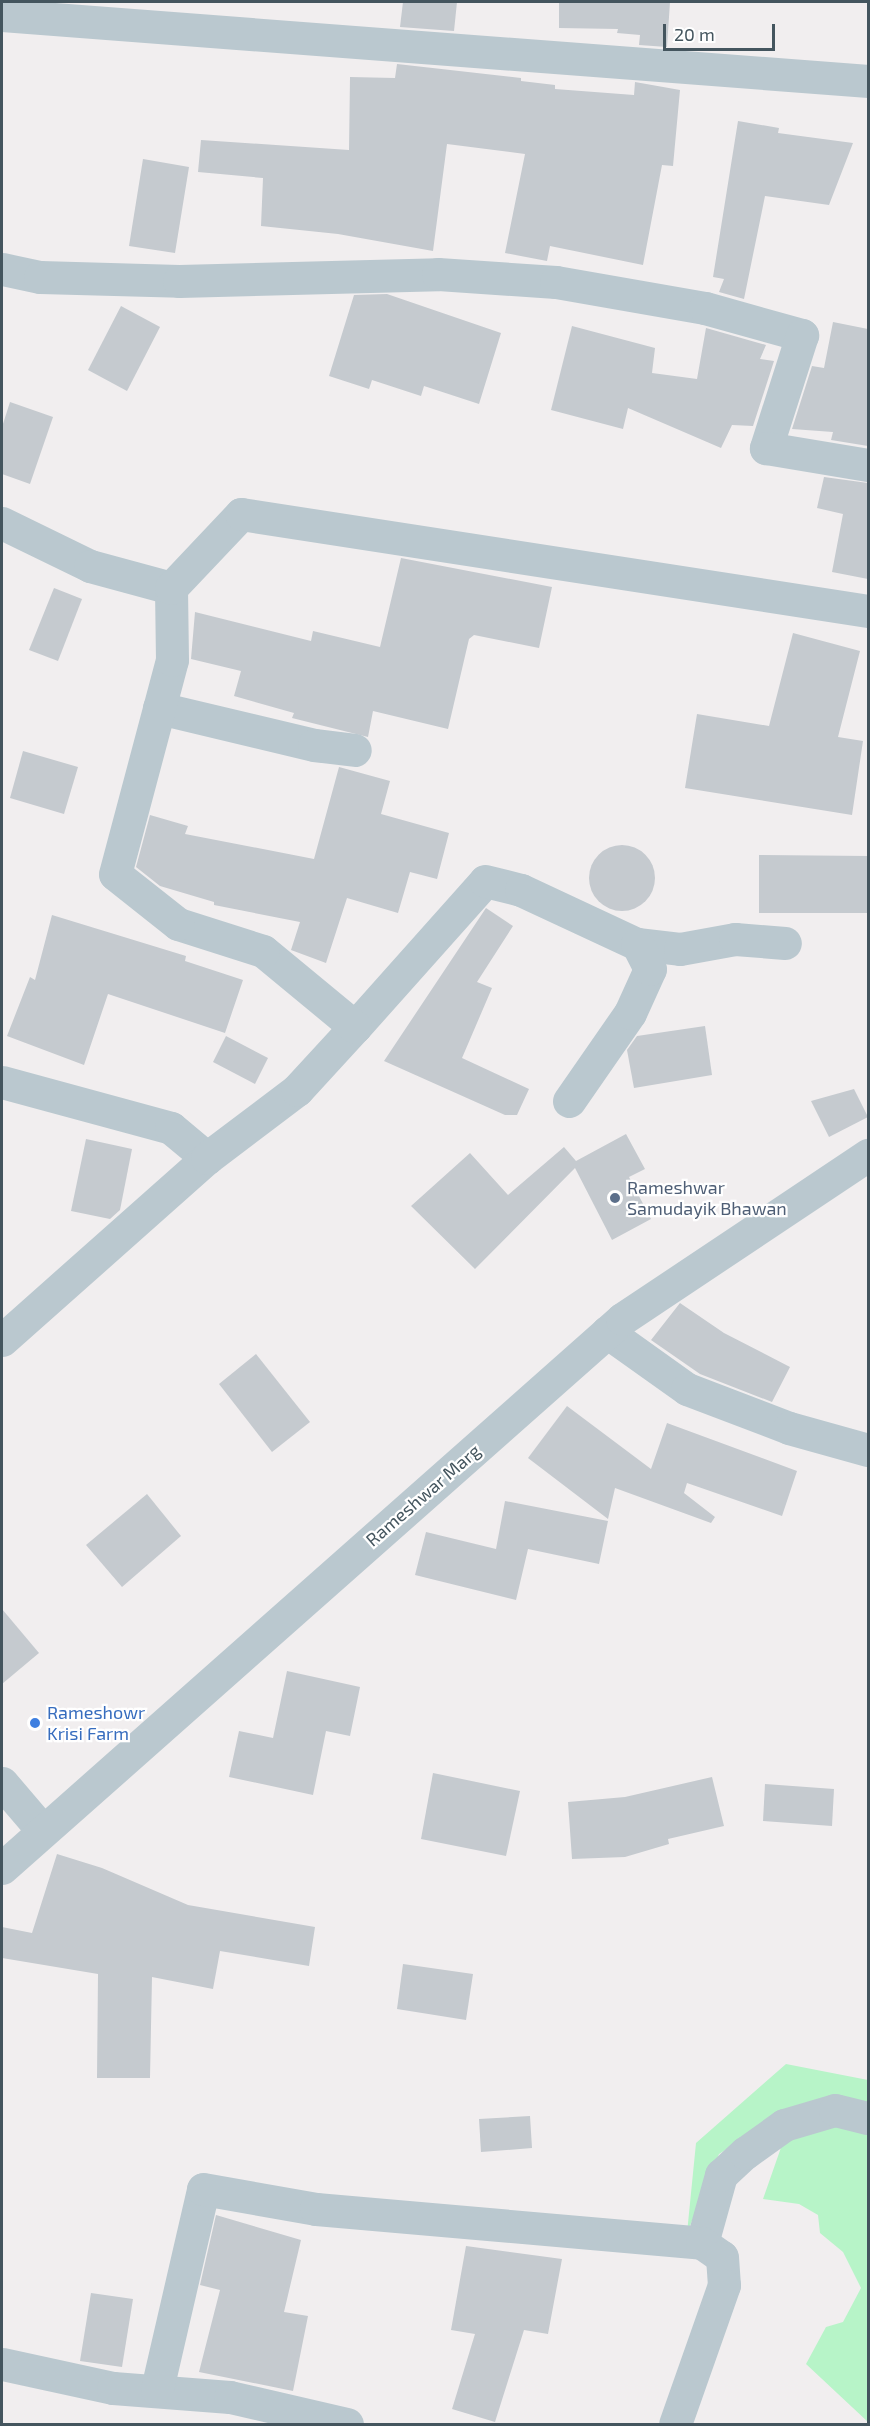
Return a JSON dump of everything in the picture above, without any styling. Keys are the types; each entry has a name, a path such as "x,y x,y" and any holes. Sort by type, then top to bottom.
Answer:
{"street":[{"path":"2,15 868,81"},
{"path":"2,269 40,278 179,281 438,274 556,282 705,308 802,335 766,448 868,465"},
{"path":"355,1027 262,951 178,924 115,873 172,660 171,588 241,514 868,611"},
{"path":"2,523 90,566 171,588"},
{"path":"159,708 314,745 355,750"},
{"path":"5,1333 207,1158 297,1089 486,881 521,890 637,944 680,949 735,939 784,943"},
{"path":"569,1101 630,1012 651,969 637,944"},
{"path":"2,1082 171,1128 207,1158"},
{"name":"Rameshwar Marg","path":"2,1868 607,1332 752,1230 868,1155"},
{"path":"607,1332 687,1389 789,1428 868,1450"},
{"path":"2,1783 43,1831"},
{"path":"702,2243 721,2175 745,2153 784,2125 835,2110 868,2118"},
{"path":"157,2389 203,2189 316,2209 702,2243 722,2257 724,2285 675,2424"},
{"path":"2,2364 113,2388 157,2389 230,2397 347,2424"}],"green space":[{"path":"786,2064 868,2080 868,2107 785,2111 719,2154 687,2233 696,2143"},
{"path":"808,2122 868,2126 868,2422 806,2364 826,2327 843,2322 861,2288 843,2252 820,2233 818,2215 799,2204 763,2199 784,2139"}],"building":[{"path":"403,2 457,2 454,31 400,27"},
{"path":"559,2 670,2 667,47 639,45 640,35 617,33 618,29 559,28"},
{"path":"397,64 521,78 521,81 555,85 555,89 634,95 635,82 680,90 673,166 662,165 643,265 550,246 547,261 505,253 525,154 447,144 433,251 338,234 261,226 263,178 198,172 201,140 349,150 350,77 395,78"},
{"path":"738,121 779,128 778,133 853,143 829,205 765,196 744,299 719,292 724,279 713,277"},
{"path":"143,159 189,167 175,253 129,246"},
{"path":"387,294 501,333 479,404 424,386 421,396 372,380 369,389 329,376 354,295"},
{"path":"121,306 160,327 127,391 88,370"},
{"path":"833,322 868,329 868,446 831,440 833,432 792,429 812,366 824,368"},
{"path":"572,326 655,348 652,373 697,379 706,328 766,345 760,359 774,361 753,426 732,425 721,448 628,408 623,429 551,410"},
{"path":"10,402 53,417 30,484 2,474 2,427"},
{"path":"824,477 868,483 868,579 832,572 843,514 817,508"},
{"path":"401,558 552,587 539,648 474,635 469,639 448,729 373,711 368,737 292,718 294,713 234,696 241,671 191,659 195,612 311,641 313,631 380,647"},
{"path":"54,588 82,599 58,661 29,650"},
{"path":"793,633 860,651 838,737 863,741 852,815 685,788 697,714 769,726"},
{"path":"23,751 78,767 64,814 10,798"},
{"path":"339,767 390,781 381,814 449,833 437,879 410,872 398,913 347,898 326,963 291,950 300,922 214,905 214,902 160,886 136,867 150,815 188,826 185,834 314,859"},
{"path":"622,845 635,847 645,855 653,865 655,878 653,891 645,901 635,909 622,911 609,909 599,901 591,891 589,878 591,865 599,855 609,847"},
{"path":"759,855 868,856 868,913 759,913"},
{"path":"486,908 513,926 477,982 492,988 462,1058 529,1089 517,1115 505,1115 384,1061"},
{"path":"52,915 186,956 185,961 243,980 225,1033 108,994 84,1065 7,1036 30,977 35,980"},
{"path":"705,1026 712,1075 634,1088 627,1050 637,1036"},
{"path":"226,1036 268,1058 255,1084 213,1062"},
{"path":"854,1089 868,1117 829,1137 811,1101"},
{"path":"626,1134 645,1169 629,1177 651,1219 612,1240 575,1168 475,1269 411,1206 470,1153 508,1195 564,1147 576,1161"},
{"path":"86,1139 132,1149 120,1210 110,1219 71,1211"},
{"path":"680,1303 724,1333 790,1367 772,1402 700,1374 651,1340"},
{"path":"256,1354 310,1422 272,1452 219,1384"},
{"path":"567,1406 651,1469 667,1423 797,1471 782,1516 687,1483 684,1493 715,1517 711,1523 615,1488 608,1519 528,1458"},
{"path":"147,1494 181,1536 122,1587 86,1545"},
{"path":"505,1501 608,1521 599,1564 528,1549 516,1600 415,1575 426,1532 496,1549"},
{"path":"2,1609 39,1653 2,1684"},
{"path":"287,1671 360,1687 350,1736 326,1731 313,1795 229,1777 239,1731 273,1738"},
{"path":"433,1773 520,1791 506,1856 421,1839"},
{"path":"712,1777 724,1826 668,1839 669,1844 625,1857 572,1859 568,1802 625,1797"},
{"path":"765,1784 834,1789 832,1826 763,1821"},
{"path":"57,1854 102,1868 188,1905 315,1927 309,1966 220,1951 213,1989 152,1977 150,2078 97,2078 98,1974 2,1958 2,1927 32,1933"},
{"path":"403,1964 473,1974 466,2020 397,2009"},
{"path":"530,2116 532,2148 481,2152 479,2119"},
{"path":"216,2215 301,2240 284,2312 308,2316 293,2391 199,2372 220,2290 200,2285"},
{"path":"466,2246 562,2259 548,2334 524,2330 495,2422 452,2409 475,2334 451,2330"},
{"path":"91,2293 133,2299 122,2367 80,2361"}],"place":[{"name":"Rameshwar Samudayik Bhawan","path":"615,1198"},
{"name":"Rameshowr Krisi Farm","path":"35,1723"}]}
